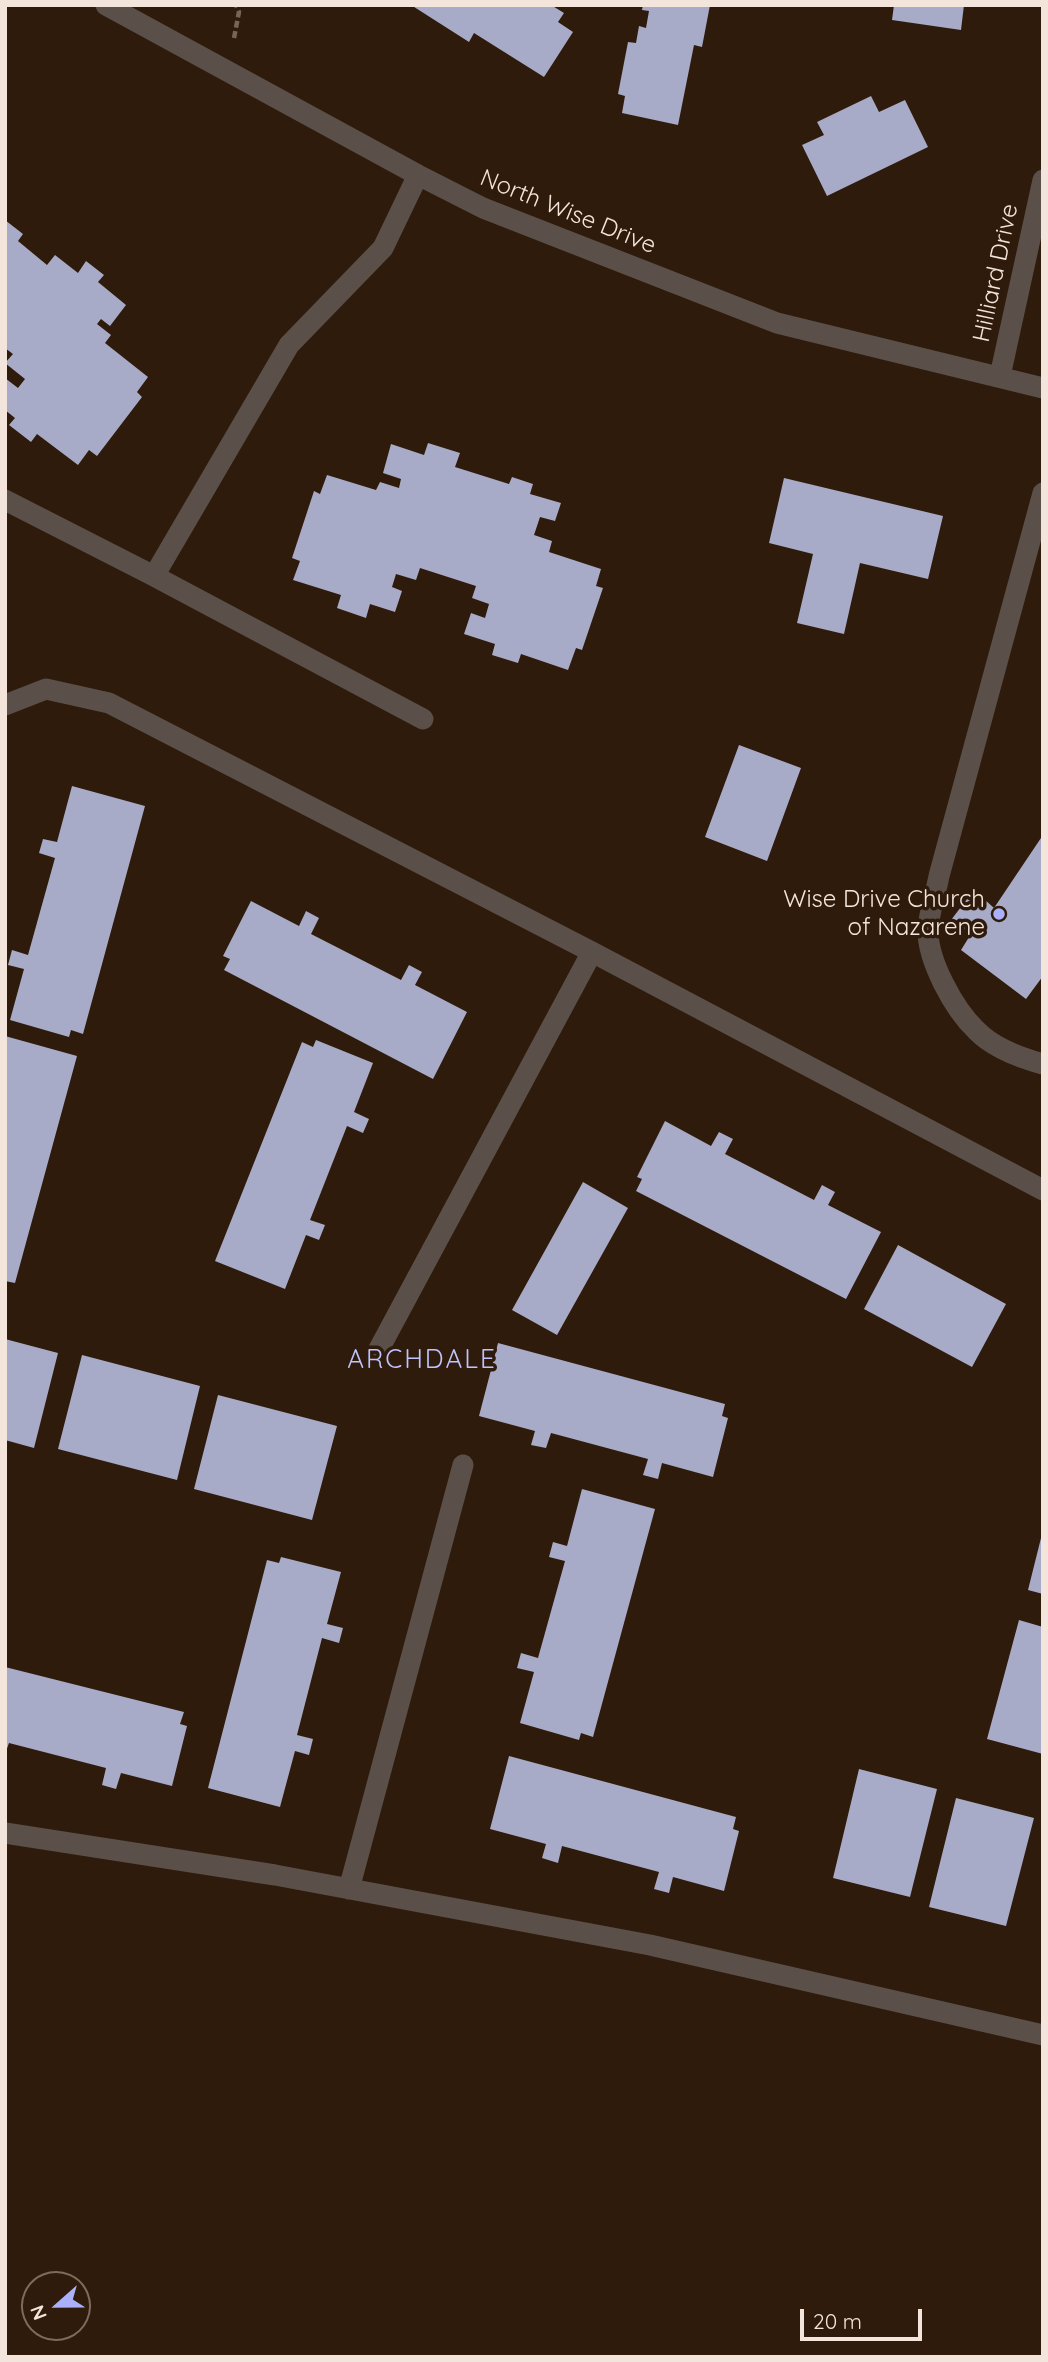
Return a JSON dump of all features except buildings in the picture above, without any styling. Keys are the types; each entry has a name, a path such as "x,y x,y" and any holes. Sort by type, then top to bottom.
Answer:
{"street":[{"name":"North Wise Drive","path":"106,5 483,208 776,323 1043,388"},
{"path":"155,576 289,345 383,248 418,175"},
{"name":"Hilliard Drive","path":"1000,376 1043,180"},
{"path":"1043,493 939,876 928,930 933,961 947,990 976,1031 1016,1056 1043,1064"},
{"path":"5,500 155,576 423,719"},
{"path":"5,705 46,689 109,703 592,952 1043,1190"},
{"path":"379,1349 592,952"},
{"path":"349,1889 464,1465"},
{"path":"5,1833 275,1875 650,1945 1043,2035"}],"place":[{"name":"Wise Drive Church of Nazarene","path":"999,914"}],"district":[{"name":"ARCHDALE","path":"422,1360"}]}
